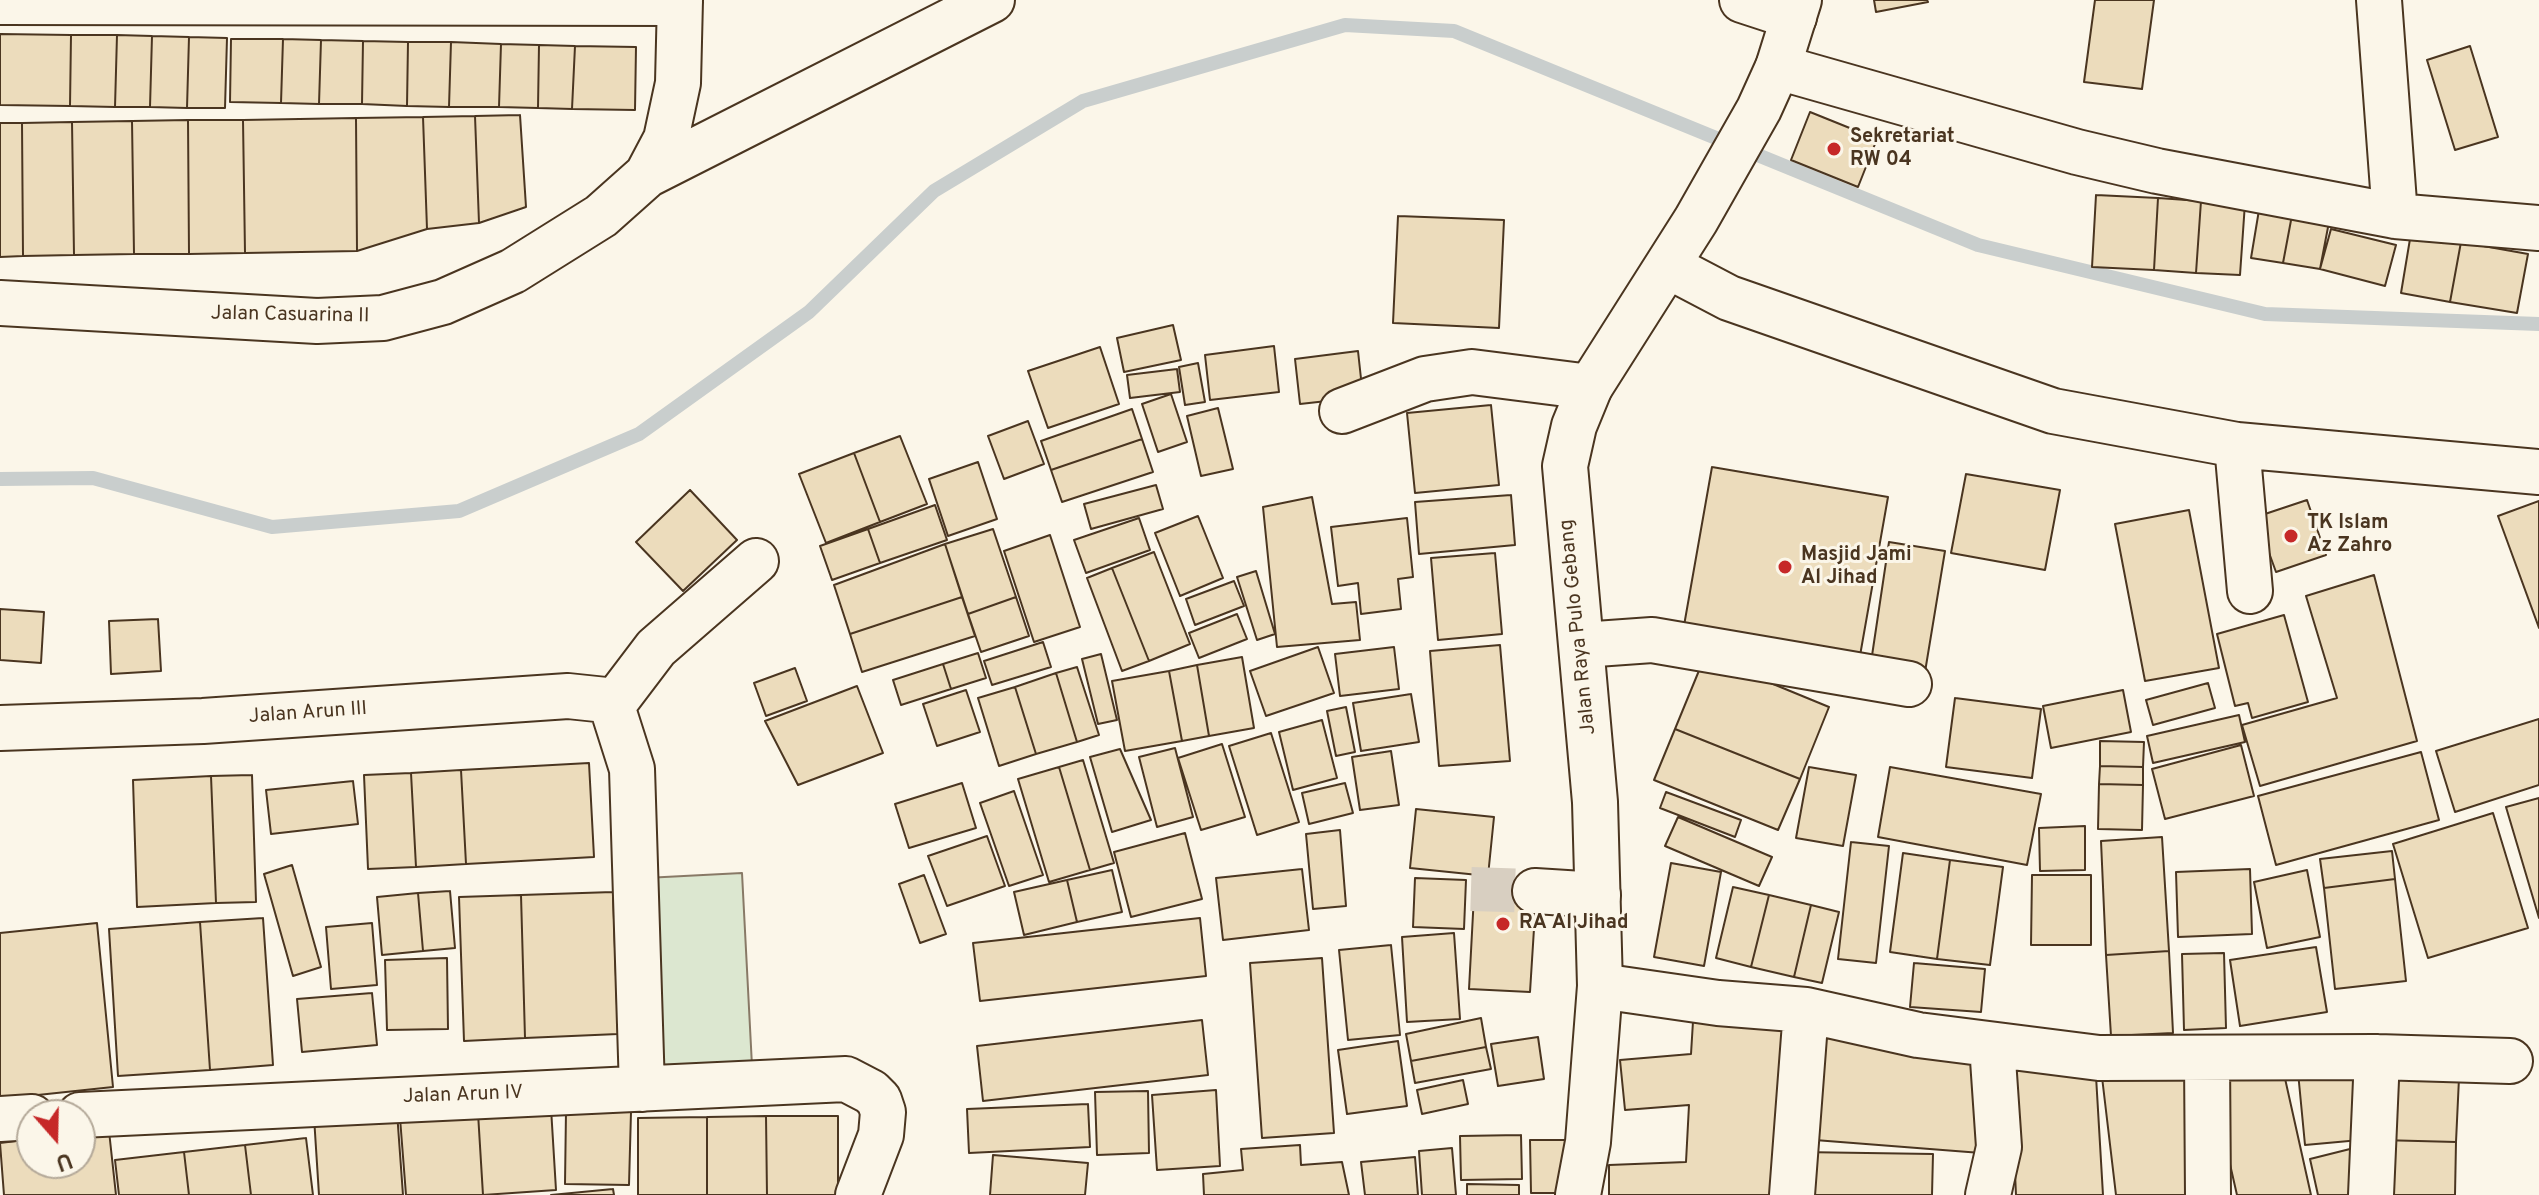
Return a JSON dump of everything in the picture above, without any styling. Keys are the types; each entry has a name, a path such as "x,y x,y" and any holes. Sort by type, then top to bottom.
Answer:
{"street":[{"path":"647,175 992,0"},
{"path":"1742,0 1797,8"},
{"path":"2379,0 2395,216"},
{"path":"0,2 680,1"},
{"name":"Jalan Casuarina II","path":"0,303 317,321 383,318 443,302 513,271 601,216 647,175 666,139 678,83 680,1"},
{"name":"Jalan Raya Pulo Gebang","path":"1578,1195 1588,1142 1600,986 1595,802 1582,645 1571,563 1565,466 1574,426 1590,387 1696,220 1759,109 1778,67 1797,8"},
{"path":"1778,67 2077,152 2395,216 2539,228"},
{"path":"1668,266 1729,298 2053,411 2237,445 2539,472"},
{"path":"1342,411 1425,379 1472,372 1590,387"},
{"path":"2237,445 2250,591"},
{"path":"642,1089 632,769 612,706 656,648 756,561"},
{"path":"1582,645 1652,640 1909,684"},
{"name":"Jalan Arun III","path":"0,728 203,721 568,696 598,698 612,706"},
{"path":"1535,891 1598,895"},
{"path":"1600,986 1718,1003 1806,1010 1918,1035 2099,1058 2377,1057 2510,1061"},
{"path":"1792,1195 1806,1010"},
{"path":"1988,1195 1999,1147 1992,1045"},
{"path":"2371,1195 2377,1057"},
{"path":"2207,1058 2208,1195"},
{"name":"Jalan Arun IV","path":"96,1114 846,1079 871,1092 879,1100 883,1112 881,1135 858,1195"}],"green space":[{"path":"742,873 752,1066 655,1071 645,878"}],"building":[{"path":"1874,0 1927,0 1928,2 1876,12"},
{"path":"2095,0 2154,0 2142,89 2084,82"},
{"path":"0,34 71,35 70,106 0,105"},
{"path":"71,35 117,35 115,107 70,106"},
{"path":"117,35 152,36 150,107 115,107"},
{"path":"152,36 189,37 187,108 150,107"},
{"path":"189,37 227,38 225,108 187,108"},
{"path":"231,39 283,39 281,103 230,102"},
{"path":"283,39 321,40 319,104 281,103"},
{"path":"321,40 363,41 362,104 319,104"},
{"path":"363,41 408,42 407,106 362,104"},
{"path":"408,42 451,42 449,107 407,106"},
{"path":"451,42 501,44 499,107 449,107"},
{"path":"501,44 539,45 538,108 499,107"},
{"path":"539,45 575,46 572,109 538,108"},
{"path":"575,46 636,47 635,110 572,109"},
{"path":"2470,46 2498,137 2455,150 2427,60"},
{"name":"Sekretariat RW 04","path":"1810,112 1877,139 1858,187 1791,160"},
{"path":"520,115 526,207 479,223 475,116"},
{"path":"475,116 479,223 427,229 423,117"},
{"path":"423,117 427,229 357,251 356,118"},
{"path":"356,118 357,251 245,253 243,120"},
{"path":"188,120 243,120 245,253 189,254"},
{"path":"188,120 189,254 134,254 132,121"},
{"path":"132,121 134,254 74,255 72,122"},
{"path":"72,122 74,255 23,256 22,123"},
{"path":"0,123 22,123 23,256 0,257"},
{"path":"2096,195 2158,198 2154,270 2092,267"},
{"path":"2158,198 2201,201 2196,273 2154,270"},
{"path":"2201,201 2245,203 2240,275 2196,273"},
{"path":"2259,210 2292,215 2283,263 2251,258"},
{"path":"2292,215 2329,222 2320,269 2283,263"},
{"path":"1398,216 1504,220 1499,328 1393,323"},
{"path":"2331,229 2396,245 2385,286 2320,269"},
{"path":"2411,233 2461,242 2450,302 2401,293"},
{"path":"2461,242 2528,254 2517,313 2450,302"},
{"path":"1173,325 1181,360 1124,372 1117,338"},
{"path":"1274,346 1279,392 1210,400 1205,355"},
{"path":"1100,347 1119,404 1048,428 1028,371"},
{"path":"1358,351 1363,397 1300,404 1295,359"},
{"path":"1198,363 1205,402 1185,405 1179,367"},
{"path":"1177,369 1180,392 1130,398 1127,375"},
{"path":"1171,394 1187,442 1158,452 1142,404"},
{"path":"1491,405 1499,485 1415,493 1407,413"},
{"path":"1218,408 1233,469 1201,476 1187,416"},
{"path":"1132,409 1142,439 1051,470 1041,441"},
{"path":"1028,421 1044,464 1004,479 988,436"},
{"path":"900,436 927,504 880,522 854,453"},
{"path":"1142,439 1153,472 1062,502 1051,470"},
{"path":"854,453 880,522 826,543 799,474"},
{"path":"978,462 997,519 948,536 929,479"},
{"name":"Masjid Jami Al Jihad","path":"1712,467 1888,497 1858,667 1682,637"},
{"path":"1966,474 2060,490 2045,570 1951,553"},
{"path":"1156,485 1163,509 1091,529 1084,504"},
{"path":"690,490 737,540 683,591 636,542"},
{"path":"1511,495 1515,545 1419,554 1415,502"},
{"path":"1312,497 1332,604 1356,602 1360,640 1277,647 1263,507"},
{"name":"TK Islam Az Zahro","path":"2307,500 2326,555 2276,572 2256,517"},
{"path":"2539,501 2539,628 2498,516"},
{"path":"935,505 947,540 880,563 868,529"},
{"path":"2189,510 2219,668 2145,681 2115,524"},
{"path":"1198,516 1223,578 1180,596 1155,533"},
{"path":"1139,518 1150,550 1086,573 1074,540"},
{"path":"1407,518 1413,577 1398,579 1401,609 1361,614 1358,583 1338,586 1331,527"},
{"path":"868,529 880,563 832,580 820,546"},
{"path":"993,529 1016,597 968,614 945,544"},
{"path":"1050,535 1080,627 1034,642 1004,551"},
{"path":"1889,542 1945,551 1924,678 1870,669"},
{"path":"945,544 962,597 850,634 834,585"},
{"path":"1154,552 1190,644 1149,661 1112,568"},
{"path":"1495,553 1502,634 1438,640 1431,558"},
{"path":"1112,568 1149,661 1122,671 1087,578"},
{"path":"1256,571 1275,634 1257,640 1237,577"},
{"path":"2374,575 2417,741 2260,786 2242,725 2337,698 2306,596"},
{"path":"1234,581 1244,606 1195,625 1186,599"},
{"path":"962,597 975,636 862,672 850,634"},
{"path":"1016,597 1029,636 981,652 968,614"},
{"path":"0,609 44,612 41,663 0,660"},
{"path":"1237,614 1247,639 1199,658 1189,633"},
{"path":"2284,615 2308,702 2252,718 2248,703 2235,706 2217,634"},
{"path":"158,619 161,671 111,674 109,621"},
{"path":"1043,642 1051,667 992,685 984,661"},
{"path":"1500,645 1510,761 1439,766 1430,651"},
{"path":"1318,647 1334,693 1266,716 1250,671"},
{"path":"1394,647 1399,689 1340,696 1335,654"},
{"path":"978,653 986,678 951,689 943,664"},
{"path":"1101,654 1117,720 1098,724 1082,659"},
{"path":"1705,656 1829,707 1800,779 1675,729"},
{"path":"1242,657 1254,728 1209,736 1197,665"},
{"path":"943,664 951,689 901,705 893,680"},
{"path":"1197,665 1209,736 1182,741 1169,671"},
{"path":"1077,667 1099,735 1077,742 1056,673"},
{"path":"795,668 807,701 766,716 754,683"},
{"path":"1169,671 1182,741 1125,751 1112,681"},
{"path":"1056,673 1077,742 1036,754 1015,687"},
{"path":"2208,683 2215,708 2153,725 2146,700"},
{"path":"857,686 883,753 798,785 765,721"},
{"path":"1015,687 1036,754 999,766 978,698"},
{"path":"966,690 980,732 937,746 923,704"},
{"path":"2123,690 2131,732 2051,748 2043,706"},
{"path":"1411,694 1419,742 1361,751 1353,703"},
{"path":"1955,698 2041,709 2032,778 1946,767"},
{"path":"1346,707 1355,752 1336,756 1327,711"},
{"path":"2239,715 2245,742 2153,763 2147,736"},
{"path":"2539,719 2539,785 2455,812 2436,751"},
{"path":"1322,720 1337,778 1293,790 1279,732"},
{"path":"1675,729 1800,779 1778,830 1654,780"},
{"path":"1271,733 1299,822 1257,835 1229,746"},
{"path":"2100,741 2144,742 2143,767 2100,766"},
{"path":"1222,744 1245,817 1201,830 1178,758"},
{"path":"2241,745 2254,796 2165,819 2152,769"},
{"path":"1175,748 1193,817 1157,827 1139,757"},
{"path":"1120,749 1151,820 1112,832 1090,757"},
{"path":"1391,751 1399,805 1360,810 1352,757"},
{"path":"2421,752 2439,820 2276,865 2258,796"},
{"path":"1083,760 1114,863 1090,870 1059,767"},
{"path":"589,763 594,857 466,864 461,770"},
{"path":"2100,766 2143,767 2143,785 2099,784"},
{"path":"1059,767 1090,870 1049,882 1018,779"},
{"path":"1809,767 1856,775 1843,846 1796,838"},
{"path":"1890,767 2041,794 2027,865 1878,837"},
{"path":"461,770 466,864 416,867 411,773"},
{"path":"411,773 416,867 368,869 364,775"},
{"path":"252,775 256,902 216,903 211,776"},
{"path":"211,776 216,903 137,907 133,780"},
{"path":"353,781 358,824 271,834 266,790"},
{"path":"962,783 976,828 909,848 895,804"},
{"path":"1345,783 1353,813 1309,824 1302,793"},
{"path":"2099,784 2143,785 2142,830 2098,829"},
{"path":"1014,791 1043,875 1009,886 980,803"},
{"path":"1666,792 1741,820 1735,837 1660,808"},
{"path":"2539,798 2539,918 2506,807"},
{"path":"1416,809 1494,817 1488,876 1410,868"},
{"path":"2493,813 2528,928 2428,958 2393,844"},
{"path":"1678,817 1772,857 1759,886 1665,846"},
{"path":"2085,826 2085,870 2040,871 2039,828"},
{"path":"1340,830 1346,906 1313,909 1306,834"},
{"path":"1185,833 1202,899 1131,917 1114,852"},
{"path":"987,836 1005,886 947,906 928,856"},
{"path":"2162,837 2169,951 2106,955 2101,841"},
{"path":"1851,842 1889,846 1876,963 1838,959"},
{"path":"2392,851 2395,879 2324,888 2320,859"},
{"path":"1903,853 1950,860 1937,959 1890,952"},
{"path":"1950,860 2003,867 1990,965 1937,959"},
{"path":"1671,863 1721,872 1704,966 1654,957"},
{"path":"292,865 321,967 293,976 264,874"},
{"path":"1302,869 1309,930 1223,940 1216,878"},
{"path":"2250,869 2252,934 2178,937 2176,872"},
{"path":"1112,870 1122,912 1077,922 1067,880"},
{"path":"2307,870 2320,937 2267,948 2254,882"},
{"path":"924,875 946,934 920,943 899,884"},
{"path":"2032,875 2091,875 2091,945 2031,945"},
{"path":"1415,878 1466,880 1464,929 1413,927"},
{"path":"2395,879 2406,981 2335,989 2324,888"},
{"path":"1067,880 1077,922 1024,935 1014,892"},
{"path":"1733,887 1769,895 1751,967 1716,958"},
{"path":"450,891 455,948 423,951 418,893"},
{"path":"613,892 618,1034 525,1038 521,895"},
{"path":"418,893 423,951 382,955 377,897"},
{"path":"521,895 525,1038 464,1041 459,897"},
{"name":"RA Al Jihad","path":"1474,895 1536,897 1530,992 1469,989"},
{"path":"1769,895 1811,905 1794,977 1751,967"},
{"path":"1811,905 1839,912 1822,983 1794,977"},
{"path":"263,918 273,1065 210,1070 200,922"},
{"path":"1200,918 1206,976 980,1001 973,943"},
{"path":"200,922 210,1070 118,1076 109,929"},
{"path":"97,923 113,1087 0,1099 0,933"},
{"path":"372,923 377,985 331,989 326,927"},
{"path":"1454,933 1460,1019 1407,1022 1402,937"},
{"path":"1391,945 1400,1035 1348,1040 1339,950"},
{"path":"2316,947 2327,1012 2240,1026 2230,960"},
{"path":"2169,951 2173,1033 2111,1036 2106,955"},
{"path":"2224,953 2226,1028 2184,1030 2182,954"},
{"path":"447,958 448,1029 387,1030 385,960"},
{"path":"1322,958 1334,1133 1262,1138 1250,963"},
{"path":"1914,963 1985,969 1981,1012 1910,1007"},
{"path":"372,993 377,1045 302,1052 297,999"},
{"path":"1694,1005 1798,1011 1788,1195 1609,1195 1609,1165 1686,1162 1689,1105 1625,1110 1620,1060 1691,1054"},
{"path":"1481,1018 1486,1047 1411,1061 1406,1034"},
{"path":"1202,1020 1208,1075 983,1101 977,1046"},
{"path":"1810,1033 1990,1047 1981,1153 1802,1139"},
{"path":"1538,1037 1544,1079 1498,1086 1491,1044"},
{"path":"1398,1041 1407,1106 1347,1114 1338,1050"},
{"path":"1486,1047 1491,1069 1415,1083 1411,1061"},
{"path":"2095,1059 2103,1195 2016,1195 2010,1063"},
{"path":"2282,1065 2311,1195 2237,1195 2211,1081"},
{"path":"2364,1066 2371,1139 2305,1145 2298,1072"},
{"path":"2185,1074 2195,1195 2116,1195 2102,1077"},
{"path":"2383,1075 2459,1078 2456,1142 2380,1140"},
{"path":"1463,1080 1468,1104 1422,1114 1417,1090"},
{"path":"1216,1090 1220,1166 1157,1170 1152,1095"},
{"path":"1148,1091 1149,1153 1097,1155 1095,1092"},
{"path":"1088,1104 1090,1147 969,1153 967,1109"},
{"path":"551,1108 556,1190 483,1195 478,1113"},
{"path":"566,1111 631,1112 629,1185 565,1184"},
{"path":"397,1112 403,1195 319,1195 314,1117"},
{"path":"478,1113 483,1195 406,1195 400,1118"},
{"path":"766,1116 767,1195 707,1195 707,1117"},
{"path":"766,1116 838,1116 838,1195 767,1195"},
{"path":"707,1117 707,1195 638,1195 638,1118"},
{"path":"109,1131 116,1195 4,1195 0,1143 16,1141 16,1179 96,1179 96,1132"},
{"path":"1521,1135 1522,1179 1461,1180 1460,1136"},
{"path":"306,1138 313,1195 251,1195 245,1145"},
{"path":"1530,1140 1567,1140 1567,1193 1531,1193"},
{"path":"2380,1140 2456,1142 2455,1195 2379,1195"},
{"path":"245,1145 251,1195 189,1195 184,1152"},
{"path":"1300,1145 1301,1165 1342,1162 1349,1195 1204,1195 1203,1174 1243,1170 1241,1149"},
{"path":"2358,1147 2362,1195 2318,1195 2310,1159"},
{"path":"1452,1148 1456,1195 1422,1195 1419,1151"},
{"path":"184,1152 189,1195 119,1195 115,1160"},
{"path":"1800,1152 1933,1154 1932,1195 1799,1195"},
{"path":"993,1155 1088,1163 1085,1195 990,1195"},
{"path":"1415,1157 1418,1195 1365,1195 1361,1162"},
{"path":"1467,1184 1519,1185 1519,1195 1467,1195"},
{"path":"613,1189 614,1195 551,1195"}],"waterway":[{"path":"0,479 93,478 272,527 459,511 639,434 809,312 934,191 1083,101 1345,25 1454,31 1978,245 2265,314 2539,324"}],"tunnel":[{"path":"1471,889 1535,891"}],"place":[{"name":"Sekretariat RW 04","path":"1834,149"},
{"name":"TK Islam Az Zahro","path":"2291,536"},
{"name":"Masjid Jami Al Jihad","path":"1785,567"},
{"name":"RA Al Jihad","path":"1503,924"}]}
